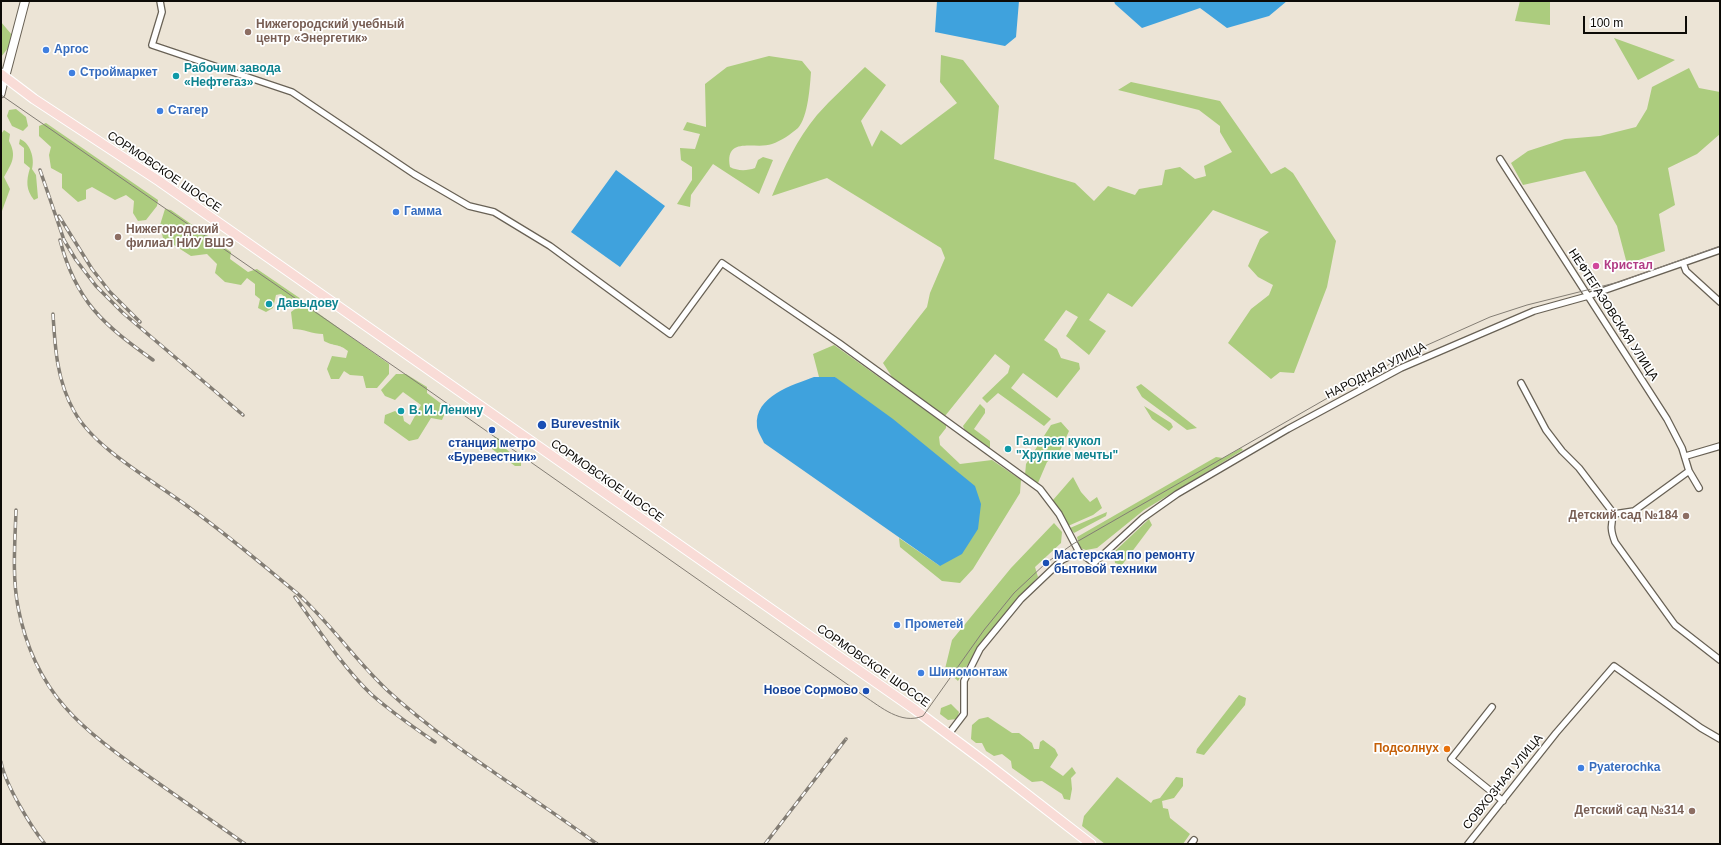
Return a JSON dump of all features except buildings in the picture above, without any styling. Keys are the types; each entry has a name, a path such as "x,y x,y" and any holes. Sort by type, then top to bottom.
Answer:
{"main road":[{"path":"3,76 25,1"},
{"name":"СОРМОВСКОЕ ШОССЕ","path":"3,76 34,99 159,181 948,734 1091,844"}],"street":[{"path":"160,1 162,12 152,45 292,92 427,181 469,206 494,212 550,246 670,334 722,263 839,343 1040,489 1059,514 1079,552 1062,560 1021,598 980,649 964,681 964,714 948,734"},
{"path":"1,94 3,76"},
{"name":"НЕФТЕГАЗОВСКАЯ УЛИЦА","path":"1500,159 1667,420 1686,456 1689,471 1699,488"},
{"name":"НАРОДНАЯ УЛИЦА","path":"1079,552 1094,563 1144,518 1177,494 1288,429 1395,372 1534,311 1588,296 1720,250"},
{"path":"1683,263 1686,271 1720,302"},
{"path":"1521,383 1546,430 1562,451 1579,468 1614,514 1611,528 1615,542 1671,620 1675,625 1720,660"},
{"path":"1686,456 1720,446"},
{"path":"1614,514 1634,510 1689,471"},
{"name":"СОВХОЗНАЯ УЛИЦА","path":"1468,844 1556,734 1614,666 1701,728 1720,739"},
{"path":"1492,707 1451,759 1503,801"}],"green space":[{"path":"1520,1 1550,1 1550,25 1515,21"},
{"path":"1,22 12,35 8,48 1,57"},
{"path":"1614,38 1675,60 1638,80"},
{"path":"941,55 963,60 999,106 994,159 1075,183 1094,201 1108,186 1135,195 1139,189 1162,185 1165,170 1180,167 1195,179 1206,176 1204,166 1232,152 1220,132 1220,126 1199,110 1118,90 1131,82 1220,101 1271,174 1285,167 1293,173 1336,241 1327,287 1294,373 1280,372 1271,379 1228,343 1251,309 1269,295 1273,285 1258,277 1248,266 1260,239 1269,232 1213,210 1132,307 1108,293 1089,320 1106,331 1089,355 1066,336 1078,317 1066,310 1044,340 1057,349 1061,358 1079,363 1080,369 1057,398 1023,373 1011,388 1051,419 1044,426 998,393 987,403 982,398 1008,373 1010,366 995,354 945,416 892,377 883,363 927,307 930,293 945,258 941,248 827,178 772,196 781,174 810,124 817,115 865,67 886,85 861,121 872,147 881,130 901,145 957,103 940,82"},
{"path":"769,56 802,61 811,72 806,109 804,117 798,128 786,137 772,144 736,147 729,157 730,167 739,170 755,168 758,160 763,157 773,160 759,194 713,164 691,195 690,207 677,204 692,180 692,167 681,160 680,148 695,149 700,134 683,130 687,122 706,127 705,84 727,67"},
{"path":"1689,68 1699,88 1720,92 1720,134 1697,154 1668,168 1675,205 1659,214 1665,251 1627,264 1617,226 1585,171 1523,185 1511,163 1528,151 1565,139 1600,136 1636,127 1647,109 1652,87"},
{"path":"16,109 26,117 28,126 23,131 12,126 7,116 9,110"},
{"path":"46,123 158,200 157,206 146,220 138,221 133,213 134,201 126,195 115,200 92,187 86,190 86,199 78,202 62,188 62,174 51,168 49,155 51,147 39,136 39,126"},
{"path":"4,130 10,134 9,141 13,155 4,177 10,189 2,211 1,134"},
{"path":"20,139 27,144 31,151 33,160 32,169 36,175 38,198 34,200 28,189 30,168 24,163 24,148 19,144"},
{"path":"165,209 171,210 231,252 230,259 248,272 257,269 301,299 301,303 292,302 281,294 276,295 273,308 266,312 258,308 260,299 255,295 255,284 247,278 241,285 225,282 215,273 217,264 207,254 191,256 163,238 160,225"},
{"path":"299,306 311,308 389,364 389,374 377,388 366,388 363,376 350,375 344,371 339,379 331,379 327,369 332,356 346,358 348,351 342,347 324,341 323,334 293,329 291,312"},
{"path":"834,345 946,425 946,428 939,437 940,445 960,464 992,460 1021,480 1020,493 973,569 960,583 942,581 900,547 899,538 940,566 835,377 819,377 813,354"},
{"path":"396,374 406,374 427,387 427,393 443,405 445,413 442,420 431,418 418,439 409,441 384,423 385,415 395,411 403,416 404,421 410,425 421,405 403,392 395,400 385,396 381,390"},
{"path":"1141,384 1197,428 1187,430 1142,397 1136,387"},
{"path":"980,404 985,409 985,413 974,429 990,441 990,448 965,431 963,426"},
{"path":"1144,406 1171,423 1173,427 1169,431 1152,419"},
{"path":"1061,422 1069,431 1059,453 1047,462 1038,483 1025,475 1026,464 1051,425"},
{"path":"495,437 504,441 505,448 521,462 521,466 515,466 492,449 491,441"},
{"path":"1241,448 1243,450 1144,510 1097,548 1086,550 1080,548 1077,537 1216,457 1223,458"},
{"path":"1073,477 1081,492 1090,502 1097,497 1102,508 1093,515 1068,526 1053,500"},
{"path":"1107,512 1106,516 1074,533 1070,528"},
{"path":"1149,519 1152,525 1122,565 1115,563 1114,552"},
{"path":"1054,523 1062,532 1061,543 1035,567 1038,577 1005,614 975,653 958,681 945,669 952,640 1011,568"},
{"path":"1239,695 1246,698 1245,705 1204,755 1196,753 1197,749"},
{"path":"951,704 959,712 957,719 948,720 940,714 941,708"},
{"path":"988,717 1012,733 1019,733 1032,743 1034,749 1039,749 1040,742 1043,740 1055,749 1058,755 1050,767 1063,776 1072,767 1076,773 1071,778 1072,789 1070,800 1064,799 1062,794 1042,781 1032,782 1012,768 1011,761 1002,754 994,756 986,751 982,743 976,743 971,739 972,725 979,719"},
{"path":"1117,777 1151,803 1153,800 1160,798 1176,777 1183,778 1183,786 1174,798 1162,801 1163,808 1168,809 1170,818 1190,834 1183,844 1105,844 1082,826 1084,816"}],"water":[{"path":"937,1 1019,1 1016,37 1005,46 935,32"},
{"path":"1114,1 1287,1 1269,16 1227,28 1200,8 1142,28 1115,4"},
{"path":"616,170 665,206 620,267 571,232"},
{"path":"814,377 835,377 893,419 975,486 981,504 978,529 962,554 940,566 764,443 757,426 758,416 768,399 786,388"}],"tram line":[{"path":"1,95 428,390 884,710 899,717 907,718 923,716 984,630 1014,593 1046,563 1073,544 1345,388 1416,350 1490,317 1527,305 1619,282 1720,246"}],"railway":[{"path":"40,170 64,240 76,260 96,286 123,313 243,415"},
{"path":"59,216 92,269 110,292 140,322"},
{"path":"60,240 74,280 83,296 106,323 153,360"},
{"path":"53,314 56,352 60,376 68,400 84,425 97,439 128,465 221,531 298,594 310,605 375,678 411,711 462,750 597,844"},
{"path":"16,510 14,571 18,607 26,638 36,664 49,687 83,726 104,743 245,844"},
{"path":"295,597 331,647 360,683 386,707 435,742"},
{"path":"765,844 846,739"},
{"path":"1,762 3,771 19,805 45,844"}],"place":[{"name":"Нижегородский учебный центр «Энергетик»","path":"248,32"},
{"name":"Аргос","path":"46,50"},
{"name":"Строймаркет","path":"72,73"},
{"name":"Рабочим завода «Нефтегаз»","path":"176,76"},
{"name":"Стагер","path":"160,111"},
{"name":"Гамма","path":"396,212"},
{"name":"Нижегородский филиал НИУ ВШЭ","path":"118,237"},
{"name":"Кристал","path":"1596,266"},
{"name":"Давыдову","path":"269,304"},
{"name":"В. И. Ленину","path":"401,411"},
{"name":"Burevestnik","path":"542,425"},
{"name":"станция метро «Буревестник»","path":"492,430"},
{"name":"Галерея кукол \"Хрупкие мечты\"","path":"1008,449"},
{"name":"Детский сад №184","path":"1686,516"},
{"name":"Мастерская по ремонту бытовой техники","path":"1046,563"},
{"name":"Прометей","path":"897,625"},
{"name":"Шиномонтаж","path":"921,673"},
{"name":"Новое Сормово","path":"866,691"},
{"name":"Подсолнух","path":"1447,749"},
{"name":"Pyaterochka","path":"1581,768"},
{"name":"Детский сад №314","path":"1692,811"}]}
